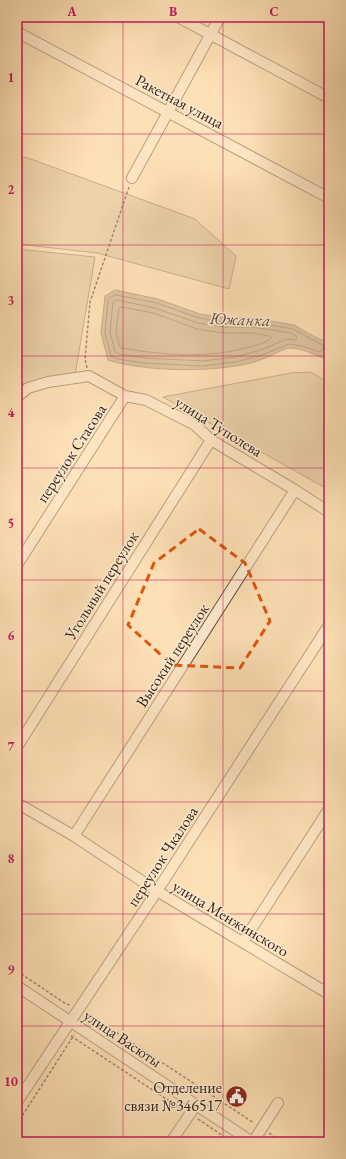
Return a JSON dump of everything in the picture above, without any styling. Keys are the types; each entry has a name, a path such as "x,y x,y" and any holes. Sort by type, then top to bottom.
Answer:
{"street":[{"path":"178,17 329,98"},
{"path":"132,178 167,111 220,17"},
{"name":"Ракетная улица","path":"17,32 329,198"},
{"path":"17,397 28,388 48,382 89,376"},
{"name":"улица Туполева","path":"89,376 125,396 146,400 195,425 211,440 329,512"},
{"name":"переулок Стасова","path":"17,565 125,396"},
{"name":"Угольный переулок","path":"17,747 211,440"},
{"name":"Высокий переулок","path":"74,836 295,490"},
{"name":"переулок Чкалова","path":"17,1102 157,891 329,624"},
{"name":"улица Менжинского","path":"17,803 74,836 157,891 328,992"},
{"path":"243,942 329,809"},
{"name":"улица Васюты","path":"17,986 68,1025 79,1027 252,1142"},
{"path":"252,1142 278,1102"},
{"path":"171,1142 196,1105"}],"path":[{"path":"89,376 85,359 90,302 132,178"},
{"path":"17,971 66,1004 79,1007 282,1142"},
{"path":"17,1124 79,1027 89,1014"},
{"path":"68,1025 72,1038 232,1142"}],"highlighted area":[{"path":"199,529 245,563 270,621 240,668 172,665 128,625 154,563"}],"shaded area":[{"path":"17,156 28,158 195,219 236,256 229,289 97,253 17,244"},
{"path":"17,249 95,257 75,375 28,384 17,383"},
{"path":"310,372 329,383 329,490 163,397 291,373"}],"water":[{"name":"Южанка","path":"115,290 158,299 200,314 225,318 253,318 294,325 329,343 329,347 323,358 303,350 290,348 284,349 258,361 239,366 220,368 188,370 122,364 108,360 101,333 105,296"}],"place":[{"name":"Отделение связи №346517","path":"237,1096"}]}
